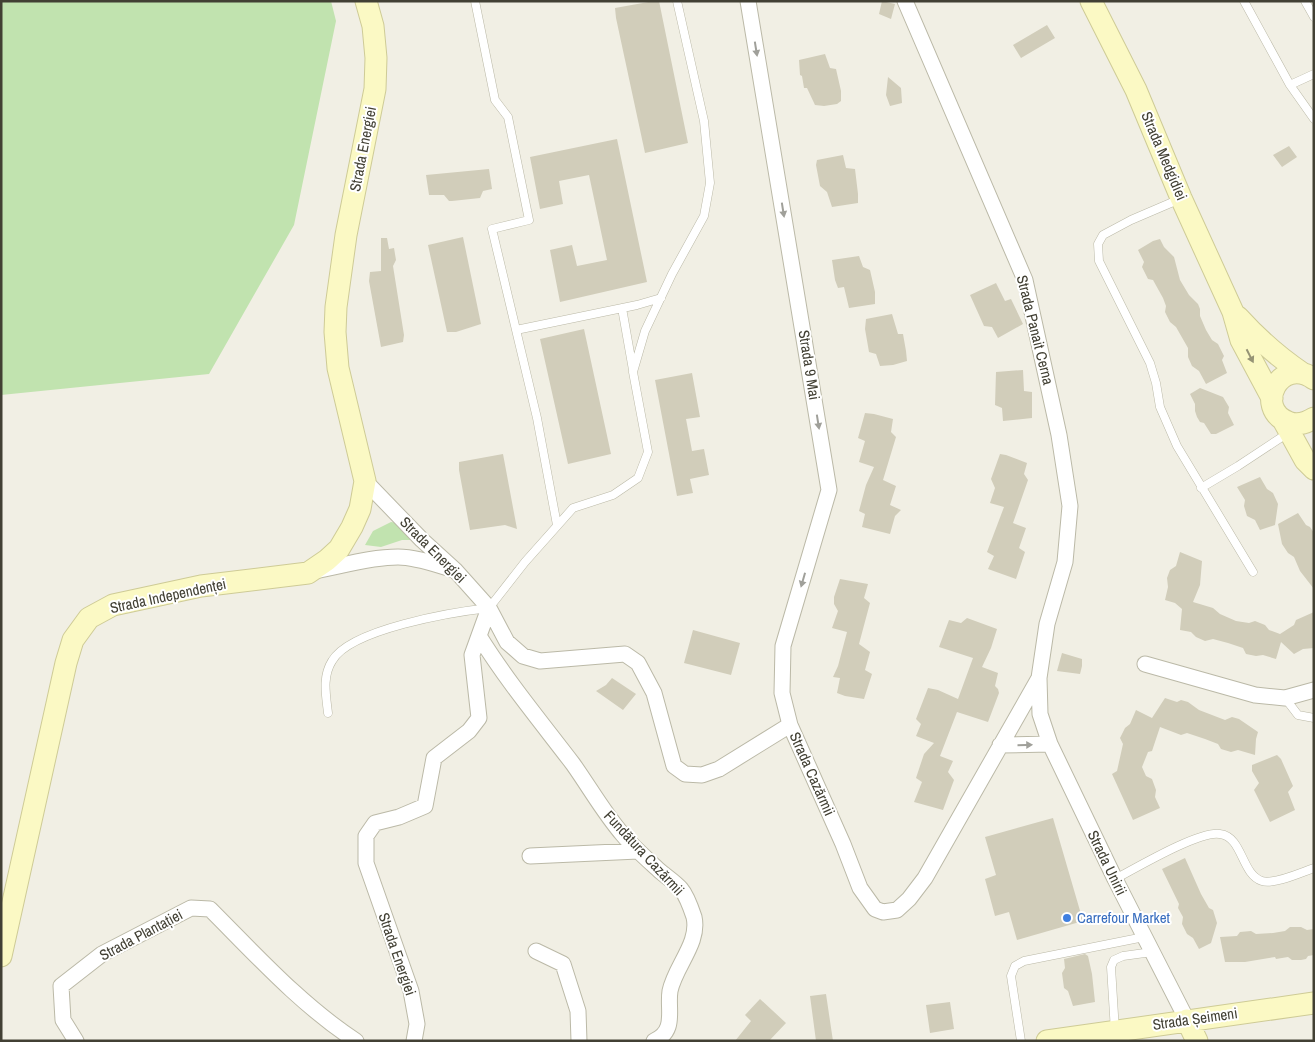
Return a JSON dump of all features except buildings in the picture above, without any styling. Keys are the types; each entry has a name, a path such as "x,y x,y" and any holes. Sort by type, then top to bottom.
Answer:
{"street":[{"name":"Strada Energiei","path":"366,1 373,26 376,58 375,89 346,235 336,307 335,332 338,368 365,481 422,540 455,570 489,608 472,655 479,718 469,731 434,758 425,806 399,818 375,823 366,836 366,863 411,991 417,1024 414,1041"},
{"name":"Strada 9 Mai","path":"748,1 829,490 783,646 782,693 790,725"},
{"name":"Strada Panait Cerna","path":"905,1 1025,280 1059,435 1070,506 1065,562 1047,624 1039,678"},
{"name":"Strada Medgidiei","path":"1091,1 1136,90 1181,198 1233,312 1241,340 1272,398 1274,410 1297,423"},
{"name":"Strada Medgidiei","path":"1233,312 1278,357 1308,376"},
{"path":"1272,398 1273,391 1281,379 1294,373 1308,376"},
{"path":"1297,423 1305,460 1314,468"},
{"name":"Strada Independenței","path":"1,956 66,663 73,640 89,618 113,605 201,586 308,573 328,560 339,549 360,509 365,481"},
{"path":"308,573 373,560 399,557 418,559 455,570"},
{"name":"Strada Cazărmii","path":"489,608 507,642 523,656 540,661 625,654 638,663 654,693 674,766 685,774 702,775 718,769 790,725 843,844 860,888 875,909 883,912 896,910 909,899 925,878 1039,678"},
{"name":"Fundătura Cazărmii","path":"479,636 495,663 573,765 602,809 638,851 681,889 694,918 695,929 691,944 676,972 670,992 671,1014 666,1030 657,1040"},
{"path":"1145,664 1255,694 1285,698 1314,690"},
{"name":"Strada Unirii","path":"1039,678 1040,714 1050,744 1115,879 1197,1041"},
{"path":"1000,745 1050,744"},
{"path":"530,856 638,851"},
{"name":"Strada Plantației","path":"76,1041 63,1020 61,986 102,954 191,908 210,909 337,1035 356,1041"},
{"path":"536,951 564,964 578,1011 579,1041"},
{"name":"Strada Șeimeni","path":"1047,1041 1314,1002"}],"lane":[{"path":"475,1 496,100 508,117 529,220 492,229 536,418 557,525"},
{"path":"633,372 645,332 672,274 704,216 710,183 704,121 678,1"},
{"path":"1244,1 1290,85 1314,119"},
{"path":"1305,1 1314,18"},
{"path":"1290,85 1314,74"},
{"path":"1181,198 1131,220 1103,235 1098,244 1099,261 1150,363 1160,407 1177,446 1252,572"},
{"path":"516,330 661,298"},
{"path":"328,713 325,678 332,661 340,650 360,638 446,613 489,608 524,562 572,508 613,495 638,478 648,452 622,308"},
{"path":"1201,488 1276,442 1297,423"},
{"path":"1285,698 1298,715 1312,720"},
{"path":"1115,879 1188,842 1206,835 1220,833 1230,837 1253,874 1262,881 1272,881 1314,868"},
{"path":"1020,1041 1011,976 1015,966 1024,961 1144,937"},
{"path":"1115,1031 1112,967 1114,960 1123,956 1152,952"}],"green space":[{"path":"1,1 331,1 336,21 294,225 209,374 1,395"},
{"path":"391,522 410,525 418,540 402,540 381,547 365,545 373,531"}],"place":[{"name":"Carrefour Market","path":"1067,918"}]}
